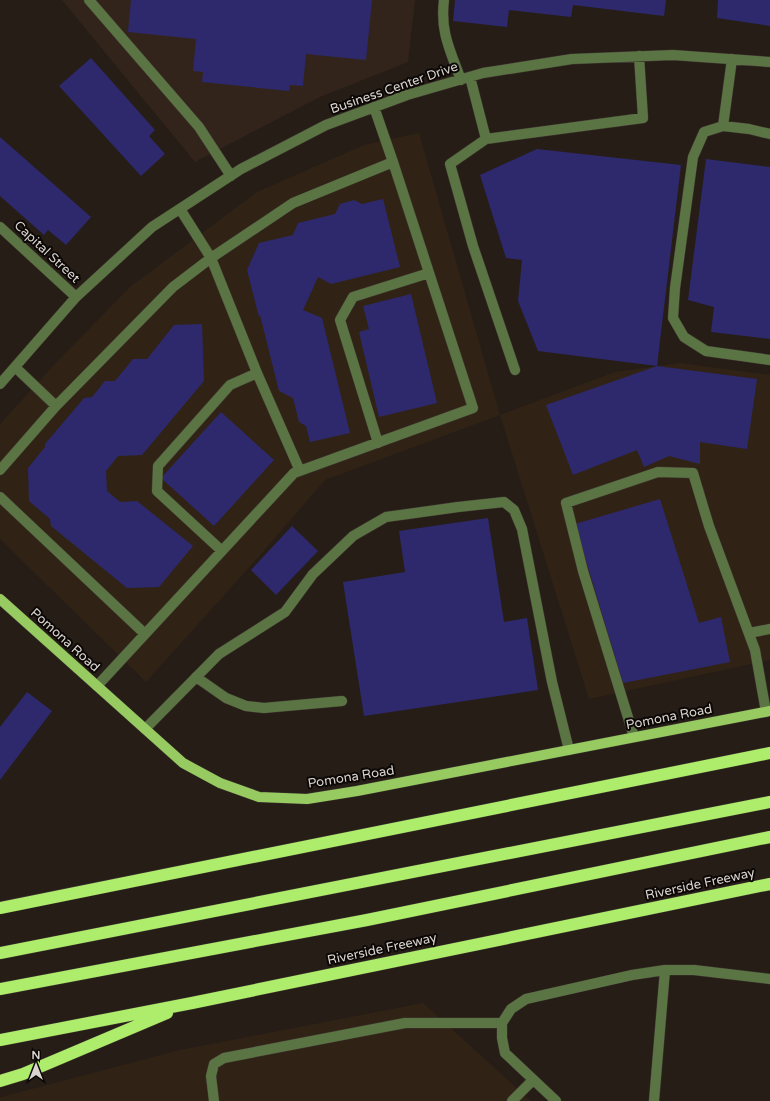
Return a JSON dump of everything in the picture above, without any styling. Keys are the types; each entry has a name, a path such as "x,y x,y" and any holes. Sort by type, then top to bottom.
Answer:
{"highway":[{"path":"0,908 770,753"},
{"path":"0,953 770,802"},
{"path":"0,990 367,920 770,838"},
{"name":"Riverside Freeway","path":"0,1040 192,1003 770,884"},
{"path":"0,899 35,902"},
{"path":"0,1081 23,1074 192,1003"}],"main road":[{"name":"Pomona Road","path":"0,598 183,763 220,783 259,797 307,799 357,791 768,711"}],"street":[{"path":"89,0 199,127 231,176"},
{"path":"444,0 442,15 445,36 466,78 486,139"},
{"name":"Business Center Drive","path":"0,384 76,297 152,227 231,176 326,125 407,95 483,73 572,59 673,55 770,62"},
{"path":"515,370 472,246 450,164 486,139 643,118 638,56"},
{"path":"723,126 732,59"},
{"path":"97,686 294,473 473,408 374,107"},
{"path":"770,134 749,129 723,126 704,132 693,157 675,288 673,318 684,337 706,351 770,360"},
{"path":"0,470 56,406 173,287 210,258 293,203 393,162"},
{"path":"180,209 210,258 257,373 300,471"},
{"name":"Capital Street","path":"0,227 76,297"},
{"path":"378,443 340,320 353,297 429,273"},
{"path":"15,367 56,406"},
{"path":"222,551 157,491 158,466 230,385 257,373"},
{"path":"634,737 583,571 566,503 658,472 693,473 709,526 755,650 768,711"},
{"path":"0,497 146,634"},
{"path":"145,729 219,654 285,612 313,574 353,536 386,517 504,502 514,510 522,529 552,682 569,750"},
{"path":"749,633 770,629"},
{"path":"196,677 226,698 246,706 264,708 342,701"},
{"path":"556,1101 505,1053 502,1038 502,1023 511,1009 526,999 632,975 665,970 694,970 770,980"},
{"path":"654,1101 665,970"},
{"path":"214,1101 211,1076 214,1064 224,1058 405,1023 502,1023"},
{"path":"512,1101 533,1080"}],"shaded area":[{"path":"62,0 415,0 408,62 320,97 195,162"},
{"path":"419,133 500,415 325,480 254,562 146,682 0,539 0,424 53,366 130,287 257,192 364,145"},
{"path":"680,363 770,375 770,660 589,699 500,415 615,372"},
{"path":"423,1003 531,1101 0,1101 0,1098 9,1095 180,1050"}],"building":[{"path":"131,0 372,0 366,60 306,54 303,86 290,85 289,91 202,82 203,72 193,71 196,39 128,32"},
{"path":"455,0 666,0 664,16 573,5 571,17 509,10 507,27 453,21"},
{"path":"718,0 770,0 770,26 717,18"},
{"path":"91,58 155,130 149,136 165,154 141,176 59,86"},
{"path":"0,137 91,217 66,245 48,230 44,235 0,196"},
{"path":"537,149 681,165 657,366 538,351 518,301 522,260 506,258 480,175"},
{"path":"706,159 770,167 770,339 711,332 714,307 688,300"},
{"path":"383,199 400,267 331,284 318,277 303,310 322,318 350,433 310,442 306,426 299,422 293,398 279,391 247,270 259,243 293,235 298,223 335,214 340,204 354,200 362,204"},
{"path":"411,294 437,403 379,417 359,332 369,329 363,306"},
{"path":"202,324 204,381 142,455 118,456 106,471 107,491 120,502 137,501 193,546 159,587 127,588 51,526 50,519 29,501 28,468 45,447 45,444 84,398 92,397 105,381 115,381 133,359 147,359 174,325"},
{"path":"657,366 757,379 747,449 700,442 700,464 669,456 644,467 637,450 573,475 546,405"},
{"path":"221,412 274,460 214,526 161,478"},
{"path":"660,499 699,623 721,617 730,662 623,683 575,524"},
{"path":"488,518 504,622 527,618 538,690 364,716 343,582 405,572 399,531"},
{"path":"292,526 318,551 276,595 251,570"},
{"path":"27,692 52,711 0,780 0,727"}]}
